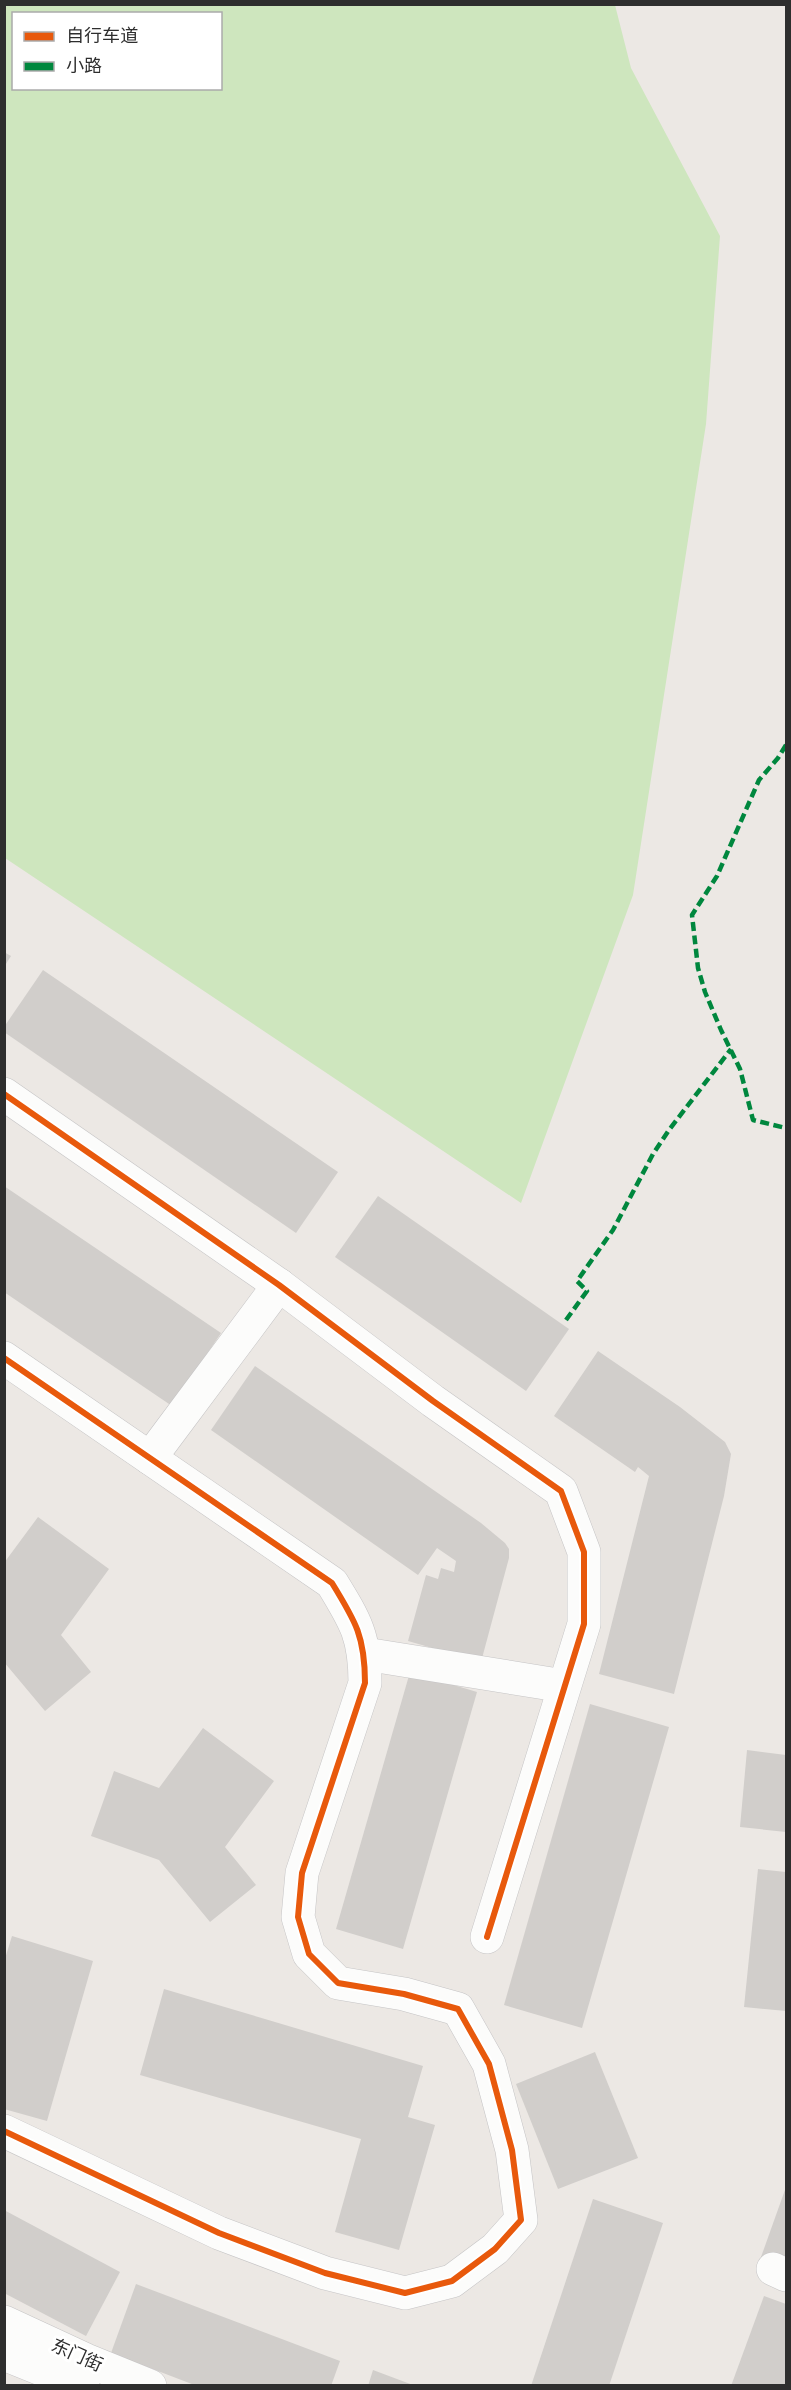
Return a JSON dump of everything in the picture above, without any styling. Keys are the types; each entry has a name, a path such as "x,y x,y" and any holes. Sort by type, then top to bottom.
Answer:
{"street":[{"path":"4,1094 279,1285 433,1401 561,1491 584,1552 584,1624 487,1937"},
{"path":"150,1458 279,1285"},
{"path":"4,1358 332,1583 355,1620 365,1654 365,1683 302,1873 298,1917 309,1954 338,1983 404,1994 458,2009 489,2064 512,2150 521,2220 495,2249 452,2281 405,2293 326,2273 219,2233 4,2132"},
{"path":"365,1654 564,1686"},
{"name":"东门街","path":"4,2322 86,2360 150,2385"},
{"name":"东门街","path":"4,2354 83,2385"}],"green space":[{"path":"4,5 615,5 631,68 720,236 706,424 633,895 521,1203 5,858"}],"building":[{"path":"4,952 11,956 4,967"},
{"path":"43,970 338,1172 296,1233 4,1032 4,1027"},
{"path":"4,1186 221,1333 172,1406 4,1292"},
{"path":"378,1196 569,1329 526,1391 335,1257"},
{"path":"598,1351 680,1407 725,1442 731,1454 724,1496 674,1694 599,1674 649,1476 638,1467 635,1472 554,1416"},
{"path":"255,1366 481,1523 505,1543 509,1549 509,1558 481,1662 408,1641 426,1575 438,1579 441,1568 454,1572 456,1561 437,1548 418,1575 211,1430"},
{"path":"38,1517 109,1569 61,1635 91,1672 45,1711 4,1662 4,1563"},
{"path":"410,1672 477,1692 403,1949 336,1929"},
{"path":"590,1704 669,1727 582,2028 504,2005"},
{"path":"203,1728 274,1781 225,1847 256,1885 210,1922 159,1860 91,1836 114,1771 159,1788"},
{"path":"747,1750 786,1755 786,1832 740,1827"},
{"path":"758,1869 786,1872 786,2011 744,2007"},
{"path":"12,1936 93,1961 47,2121 4,2109 4,1962"},
{"path":"164,1989 423,2066 408,2117 435,2125 399,2250 335,2232 361,2139 140,2075"},
{"path":"595,2052 638,2158 558,2189 516,2084"},
{"path":"786,2187 786,2266 761,2257"},
{"path":"593,2199 663,2223 609,2386 531,2386"},
{"path":"4,2210 120,2272 86,2336 4,2293"},
{"path":"136,2284 340,2361 331,2386 197,2386 111,2353"},
{"path":"764,2296 786,2304 786,2386 731,2386"},
{"path":"373,2370 413,2385 413,2386 368,2386"}],"marked path":[{"path":"786,745 759,780 717,876 692,915 698,968 705,992 740,1069 753,1120 786,1128"},
{"path":"566,1320 587,1291 577,1281 613,1230 653,1154 731,1049"}],"cycle path":[{"path":"4,1094 279,1285 433,1401 561,1491 584,1552 584,1624 487,1937"},
{"path":"4,1358 332,1583 358,1630 365,1667 365,1683 302,1873 298,1917 309,1954 338,1983 404,1994 458,2009 489,2064 512,2150 521,2220 495,2249 452,2281 405,2293 325,2273 219,2233 4,2131"}]}
